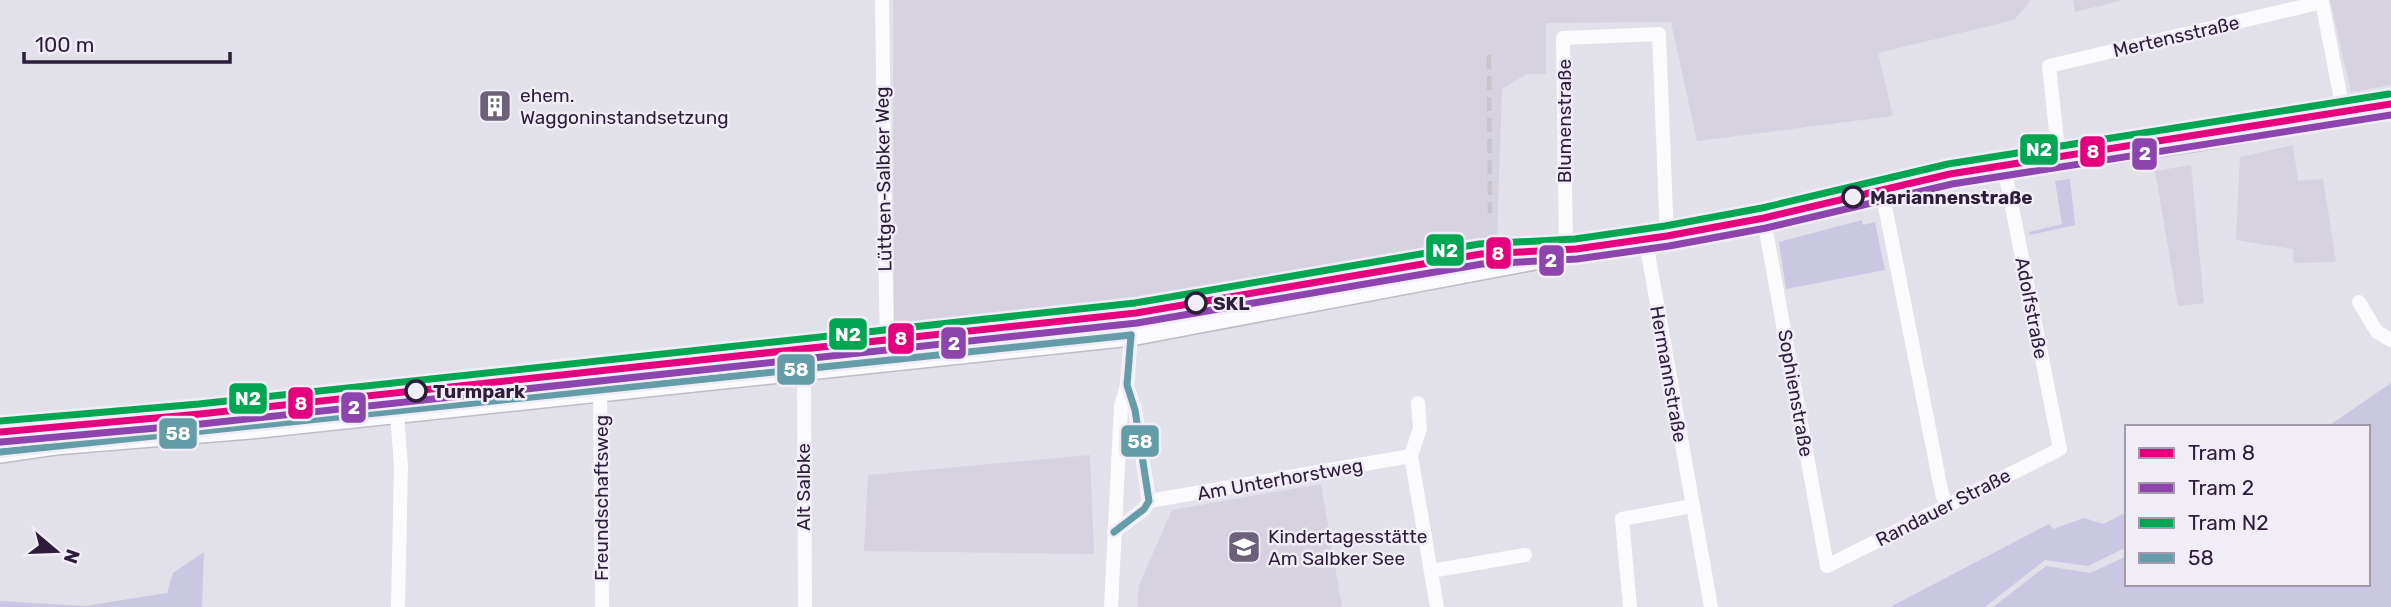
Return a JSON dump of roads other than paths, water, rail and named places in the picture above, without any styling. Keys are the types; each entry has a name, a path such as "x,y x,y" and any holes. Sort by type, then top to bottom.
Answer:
{"main road":[{"path":"0,452 55,443 197,433 804,367 1131,335 1566,253 1764,220 1882,191 2004,167 2166,145 2391,107"}],"street":[{"name":"Lüttgen-Salbker Weg","path":"882,0 887,359"},
{"name":"Mertensstraße","path":"2059,159 2049,66 2322,2 2344,115"},
{"name":"Blumenstraße","path":"1566,253 1563,38 1659,34 1656,240"},
{"name":"Adolfstraße","path":"2004,167 2060,449"},
{"path":"1882,191 1942,494 1947,505"},
{"name":"Sophienstraße","path":"1764,220 1827,566"},
{"name":"Hermannstraße","path":"1656,240 1692,506 1711,607"},
{"path":"2359,302 2378,332 2391,340"},
{"path":"1111,607 1121,406 1127,385 1131,335"},
{"name":"Alt Salbke","path":"804,367 804,607"},
{"path":"1114,532 1144,509 1149,501 1135,410 1127,385"},
{"name":"Freundschaftsweg","path":"600,389 601,607"},
{"path":"1418,403 1420,428 1411,456 1437,607"},
{"path":"397,412 401,466 398,607"},
{"name":"Randauer Straße","path":"1827,566 2060,449"},
{"name":"Am Unterhorstweg","path":"1149,501 1411,456"},
{"path":"1630,607 1622,519 1692,506"},
{"path":"1431,571 1525,555"}],"railway":[{"path":"1489,55 1490,213"}],"tram line":[{"name":"N2","path":"0,421 199,404 1135,303 1479,244 1575,239 1665,226 1762,208 1948,164 2389,94"},
{"name":"8","path":"0,432 200,414 1136,313 1481,254 1576,249 1667,236 1764,218 1950,174 2391,104"},
{"name":"2","path":"1,442 201,424 1137,323 1482,264 1577,259 1669,246 1766,228 1952,184 2391,115"}],"place":[{"name":"ehem. Waggoninstandsetzung","path":"495,106"},
{"name":"Mariannenstraße","path":"1853,197"},
{"name":"SKL","path":"1196,303"},
{"name":"Turmpark","path":"416,391"},
{"name":"Kindertagesstätte Am Salbker See","path":"1244,547"}]}
